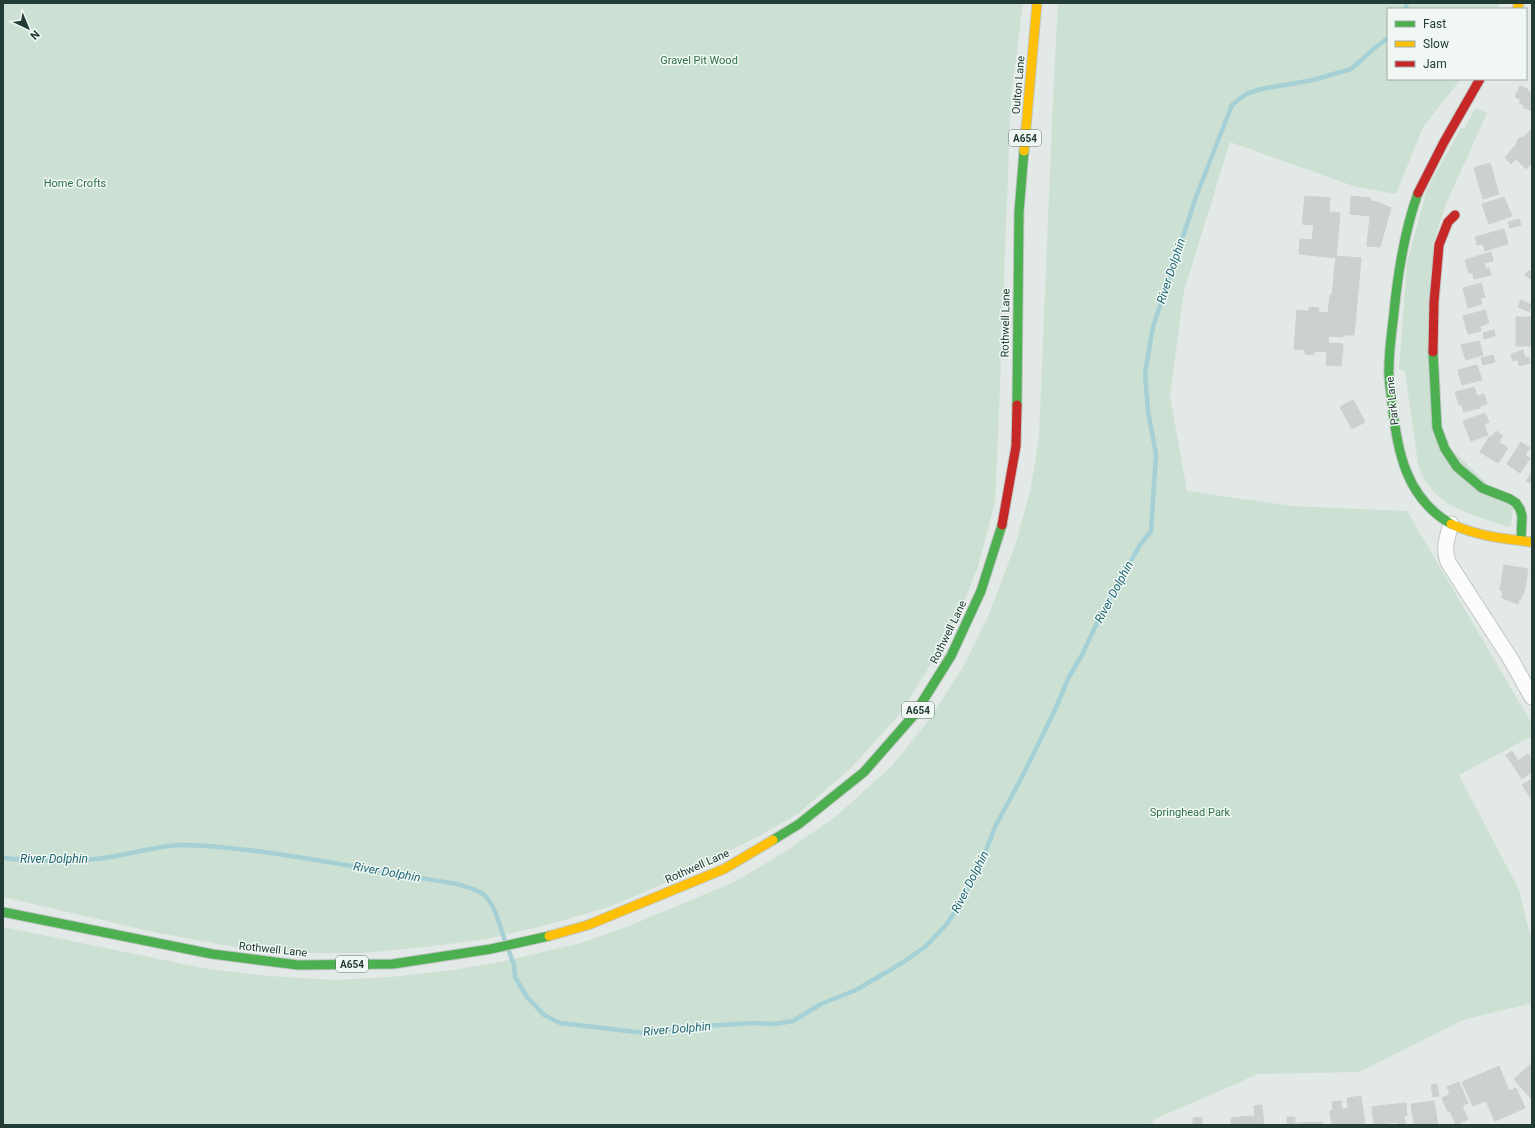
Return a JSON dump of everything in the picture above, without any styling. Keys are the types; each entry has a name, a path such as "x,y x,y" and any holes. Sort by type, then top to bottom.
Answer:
{"main road":[{"name":"Oulton Lane","path":"1018,266 1018,212 1037,3"},
{"name":"Park Lane","path":"1479,80 1455,121 1419,190 1403,240 1388,363 1392,413 1400,458 1412,486 1426,505 1439,517 1451,524 1473,532 1532,542"},
{"path":"1455,214 1448,222 1441,238 1435,295 1433,346 1437,428 1445,449 1464,475 1482,488 1510,499 1516,503 1522,516 1521,540"},
{"name":"Rothwell Lane","path":"3,912 212,954 298,965 393,964 491,949 526,942 588,925 724,869 799,824 864,772 914,715 951,656 981,591 1003,523 1016,446 1018,266"}],"street":[{"path":"1451,524 1445,543 1445,553 1448,562 1510,658 1532,697"}],"green space":[{"path":"3,3 1023,3 1011,97 995,502 978,567 957,619 935,658 898,716 852,767 799,813 763,834 665,883 612,906 547,925 487,939 363,953 301,953 241,948 158,933 3,897"},
{"name":"Springhead Park","path":"1058,3 1500,3 1498,8 1387,8 1387,80 1460,80 1423,127 1396,194 1356,187 1230,142 1184,291 1170,396 1187,491 1292,506 1407,511 1532,724 1532,736 1459,775 1519,890 1532,943 1532,1003 1463,1020 1359,1072 1258,1074 1155,1119 1150,1125 3,1125 3,927 208,969 270,976 335,980 390,977 454,970 505,961 581,943 629,926 736,881 786,851 835,817 892,766 932,716 964,665 989,614 1016,543 1031,487 1039,436"},
{"path":"1475,108 1487,113 1446,204 1433,244 1432,431 1513,508 1511,525 1508,527 1454,507 1443,500 1424,479 1418,464 1405,371 1399,370 1407,263 1427,189 1461,128 1464,129"}],"building":[{"path":"1520,86 1528,89 1527,91 1532,93 1532,111 1523,107 1524,105 1519,103 1521,100 1515,97"},
{"path":"1530,130 1532,132 1532,163 1526,169 1516,159 1511,164 1505,157 1516,145 1518,139 1524,137"},
{"path":"1490,163 1499,194 1483,199 1474,168"},
{"path":"1305,196 1330,198 1329,212 1340,213 1336,258 1299,254 1300,239 1312,240 1314,225 1302,224"},
{"path":"1351,196 1371,198 1371,201 1391,208 1380,247 1367,246 1370,216 1350,214"},
{"path":"1504,197 1512,216 1489,224 1482,204"},
{"path":"1519,219 1521,225 1510,228 1508,222"},
{"path":"1504,229 1508,244 1485,251 1483,244 1477,245 1475,237"},
{"path":"1491,252 1493,261 1484,263 1486,269 1489,268 1491,275 1474,279 1473,273 1469,273 1465,260"},
{"path":"1336,256 1361,258 1354,335 1343,335 1343,337 1329,336 1328,343 1343,344 1341,366 1326,365 1327,352 1314,351 1314,355 1305,354 1305,350 1294,349 1297,310 1309,311 1309,307 1319,308 1318,312 1328,313 1330,295 1332,295"},
{"path":"1529,270 1532,273 1532,280 1525,275"},
{"path":"1481,283 1485,297 1480,298 1482,304 1468,308 1463,288"},
{"path":"1521,300 1532,305 1529,312 1518,307"},
{"path":"1485,310 1489,323 1480,326 1481,331 1468,334 1463,316"},
{"path":"1516,317 1532,317 1532,331 1516,332"},
{"path":"1494,330 1495,336 1484,339 1483,333"},
{"path":"1532,331 1532,346 1516,346 1516,332"},
{"path":"1479,341 1483,355 1466,360 1461,345"},
{"path":"1523,350 1525,357 1513,361 1511,354"},
{"path":"1493,355 1495,362 1483,365 1481,358"},
{"path":"1529,357 1530,363 1519,366 1518,360"},
{"path":"1477,365 1482,380 1462,385 1458,370"},
{"path":"1474,387 1477,396 1484,394 1487,404 1480,406 1480,408 1464,412 1461,404 1459,405 1455,392"},
{"path":"1353,400 1365,422 1352,429 1340,407"},
{"path":"1485,413 1489,422 1484,425 1488,435 1471,441 1463,421"},
{"path":"1496,431 1503,436 1499,442 1508,448 1498,463 1480,452 1490,436 1492,437"},
{"path":"1521,442 1530,448 1525,455 1530,458 1520,473 1507,464"},
{"path":"1532,472 1532,484 1526,481"},
{"path":"1504,565 1528,569 1524,594 1522,594 1521,599 1519,599 1518,604 1502,598 1503,591 1500,590"},
{"path":"1512,751 1518,761 1528,754 1532,760 1532,772 1522,779 1506,755"},
{"path":"1532,779 1532,800 1522,785"},
{"path":"1532,1063 1532,1100 1514,1079"},
{"path":"1499,1066 1509,1091 1516,1088 1525,1108 1495,1121 1486,1101 1473,1106 1462,1082"},
{"path":"1459,1082 1468,1103 1462,1106 1468,1119 1456,1125 1442,1098 1450,1094 1447,1087"},
{"path":"1437,1084 1439,1096 1433,1097 1431,1085"},
{"path":"1361,1096 1365,1125 1348,1125 1346,1109 1348,1108 1347,1098"},
{"path":"1341,1101 1342,1109 1346,1109 1348,1125 1332,1125 1330,1111 1333,1110 1332,1102"},
{"path":"1434,1101 1438,1125 1414,1125 1411,1104"},
{"path":"1406,1103 1407,1116 1404,1116 1406,1125 1398,1125 1398,1122 1390,1123 1387,1105"},
{"path":"1262,1105 1264,1125 1240,1125 1240,1117 1255,1116 1254,1106"},
{"path":"1387,1105 1390,1123 1374,1125 1372,1107"},
{"path":"1202,1117 1202,1125 1193,1125 1193,1118"},
{"path":"1240,1117 1240,1125 1231,1125 1231,1118"},
{"path":"1287,1117 1295,1117 1295,1125 1271,1125 1287,1124"},
{"path":"1323,1122 1323,1125 1297,1125 1297,1123"}],"waterway":[{"name":"River Dolphin","path":"1405,8 1407,3"},
{"name":"River Dolphin","path":"509,951 514,965 515,977 527,997 544,1015 560,1023 645,1033 676,1028 754,1023 775,1024 793,1021 821,1004 856,990 902,963 925,947 946,925 960,904 980,865 996,825 1023,775 1054,712 1069,677 1082,655 1102,612 1140,545 1151,531 1156,454 1148,411 1145,373 1153,327 1197,194 1232,105 1246,94 1261,89 1313,80 1351,69 1387,39"},
{"name":"River Dolphin","path":"3,858 40,861 78,861 113,857 161,847 181,845 237,849 318,860 457,884 476,890 483,894 492,906 505,941"}],"traffic: fast":[{"path":"1017,405 1019,212 1024,151"},
{"path":"1418,193 1405,237 1400,267 1390,347 1389,380 1397,438 1406,472 1424,501 1436,513 1451,524"},
{"path":"1433,352 1437,428 1445,449 1457,467 1482,488 1510,499 1516,503 1522,516 1521,540"},
{"path":"773,840 799,824 864,772 914,715 951,656 981,591 1002,525"},
{"path":"3,912 212,954 298,965 393,964 491,949 549,936"}],"traffic: slow":[{"path":"1024,151 1037,3"},
{"path":"1517,8 1519,3"},
{"path":"1451,524 1481,534 1532,542"},
{"path":"549,936 588,925 724,869 773,840"}],"traffic: jam":[{"path":"1418,193 1444,142 1479,80"},
{"path":"1433,352 1434,302 1439,245 1448,222 1455,215"},
{"path":"1002,525 1016,446 1017,405"}],"park label":[{"name":"Gravel Pit Wood","path":"699,60"},
{"name":"Home Crofts","path":"75,183"}]}
